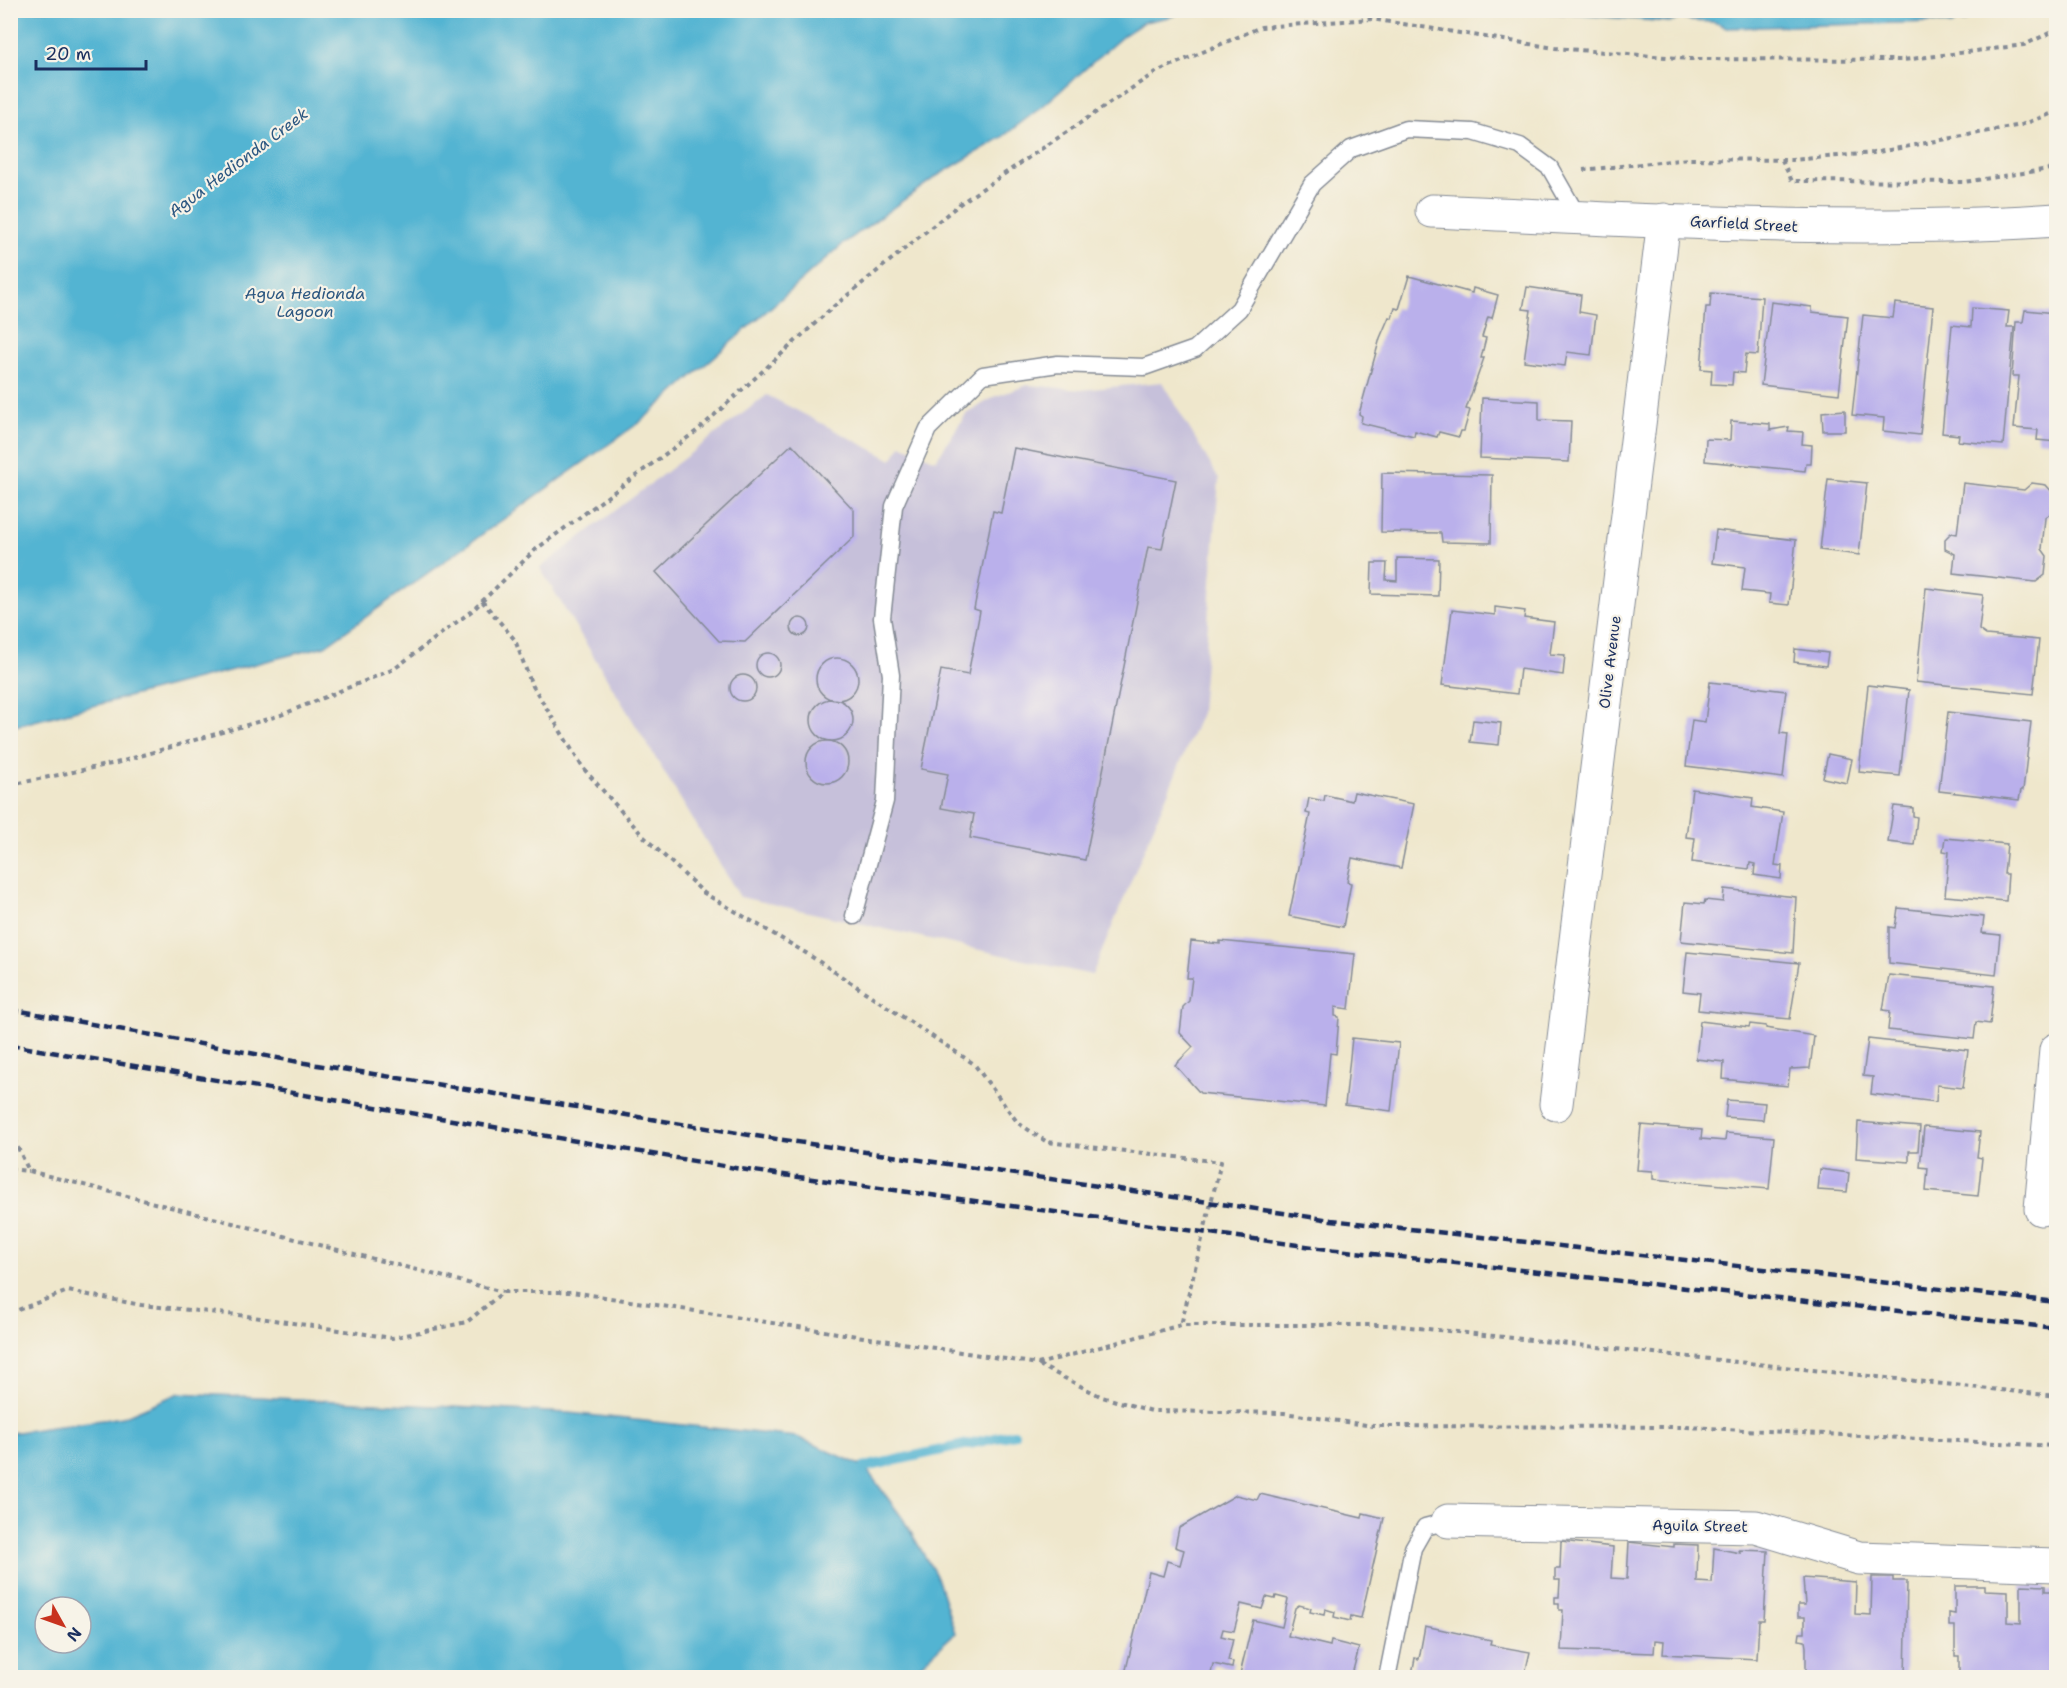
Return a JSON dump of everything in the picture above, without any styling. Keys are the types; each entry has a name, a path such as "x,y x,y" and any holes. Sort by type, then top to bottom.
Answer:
{"street":[{"name":"Garfield Street","path":"1432,212 1789,227 1959,227 2056,220"},
{"name":"Olive Avenue","path":"1556,1104 1664,220"},
{"path":"2041,1209 2056,1050"},
{"name":"Aguila Street","path":"1448,1521 1756,1527 1859,1558 2056,1565"}],"lane":[{"path":"854,916 885,801 891,675 882,618 894,507 928,429 984,375 1059,364 1144,367 1195,349 1239,309 1312,184 1351,149 1406,129 1473,132 1520,146 1550,168 1578,217"},
{"path":"1387,1677 1413,1548 1425,1527 1448,1521"}],"path":[{"path":"10,786 116,763 281,714 394,669 482,601 535,550 698,430 833,307 960,203 1156,72 1261,27 1371,20 1555,48 1690,59 1892,60 2024,45 2056,30"},
{"path":"1555,176 1600,167 1689,159 1782,160 1873,153 2020,125 2056,112"},
{"path":"1782,160 1791,181 1964,182 2056,168"},
{"path":"482,601 515,640 531,683 583,768 644,837 704,893 806,953 974,1064 1018,1123 1047,1142 1221,1162 1181,1325"},
{"path":"10,1131 29,1171"},
{"path":"10,1169 29,1171 503,1292 572,1292 1038,1365 1102,1397 1152,1411 1284,1413 1373,1426 1688,1427 2056,1446"},
{"path":"10,1313 68,1291 141,1305 247,1316 393,1338 467,1322 503,1292"},
{"path":"1038,1365 1181,1325 1390,1325 2056,1396"}],"shaded area":[{"path":"1162,382 1219,479 1201,713 1092,975 740,897 540,568 767,395 892,460 901,445 936,460 966,414 994,397 1028,385 1081,390"}],"water":[{"name":"Agua Hedionda Lagoon","path":"11,10 1181,11 1173,16 1144,22 1124,35 1043,106 1001,138 937,176 843,244 640,422 325,646 11,727"},
{"path":"2004,10 1997,15 1973,14 1964,22 1958,21 1951,25 1933,22 1726,28 1715,22 1682,18 1670,22 1528,11"},
{"path":"179,1393 569,1413 797,1437 865,1467 903,1519 937,1577 955,1633 920,1665 914,1678 11,1677 11,1433 123,1417"}],"building":[{"path":"1409,276 1472,293 1473,288 1498,295 1492,318 1488,317 1482,337 1486,338 1481,358 1484,358 1466,409 1470,410 1464,431 1461,431 1459,437 1439,432 1437,437 1415,431 1414,436 1361,423 1362,416 1359,414 1380,338 1389,317 1392,318 1395,308 1399,309"},
{"path":"1527,287 1581,295 1579,312 1596,315 1591,355 1567,352 1565,366 1524,361 1531,310 1523,309"},
{"path":"1711,293 1762,297 1758,355 1746,354 1744,373 1733,372 1732,385 1711,384 1712,370 1701,369 1706,307 1710,307"},
{"path":"1771,302 1812,307 1812,312 1848,316 1839,394 1761,385"},
{"path":"1895,303 1933,307 1920,435 1883,431 1884,418 1852,415 1863,315 1893,318"},
{"path":"1972,308 2009,311 2007,327 2014,327 2003,445 1958,441 1959,435 1942,433 1952,325 1971,327"},
{"path":"2025,310 2055,313 2056,315 2056,442 2037,440 2038,430 2014,428 2019,376 2012,376 2016,322 2023,322"},
{"path":"1482,398 1539,401 1539,420 1571,421 1569,462 1480,458"},
{"path":"1845,410 1845,431 1823,431 1822,412"},
{"path":"1731,421 1770,424 1770,430 1789,427 1788,431 1803,432 1802,444 1812,445 1811,464 1806,464 1805,471 1705,461 1706,439 1730,440"},
{"path":"792,444 854,510 854,537 745,642 719,641 656,572"},
{"path":"1014,448 1176,480 1162,549 1148,547 1085,860 970,838 974,814 941,808 948,774 921,769 941,670 968,675 980,611 974,609 993,511 1001,513"},
{"path":"1382,473 1492,475 1491,543 1442,542 1441,533 1381,532"},
{"path":"1828,479 1867,483 1859,555 1820,550"},
{"path":"1963,483 2024,490 2032,483 2046,485 2053,493 2051,513 2045,518 2042,549 2047,556 2045,575 2036,582 1953,573 1955,554 1945,549 1945,539 1951,533 1957,534"},
{"path":"1716,530 1796,540 1789,605 1769,603 1770,594 1742,591 1745,567 1712,563"},
{"path":"1397,558 1439,559 1438,596 1371,594 1372,563 1387,563 1386,580 1397,581"},
{"path":"1926,588 1983,595 1979,630 1986,635 2039,640 2033,694 1916,682"},
{"path":"1495,607 1525,611 1524,618 1554,622 1550,654 1565,655 1563,675 1520,669 1517,694 1442,685 1452,610 1495,615"},
{"path":"796,618 804,618 809,623 807,634 796,636 791,631 791,623"},
{"path":"1795,649 1828,653 1826,666 1794,662"},
{"path":"763,653 773,653 780,660 780,670 773,677 763,677 756,670 756,660"},
{"path":"837,658 852,664 858,679 852,694 837,700 822,694 816,679 822,664"},
{"path":"743,675 752,679 756,688 752,697 743,701 734,697 730,688 734,679"},
{"path":"1710,682 1786,691 1780,733 1788,734 1783,778 1686,766 1692,720 1705,722"},
{"path":"1868,685 1909,690 1900,776 1859,772"},
{"path":"832,699 847,705 853,720 847,735 832,741 817,735 811,720 817,705"},
{"path":"1948,712 2031,722 2023,790 2021,790 2019,800 1939,791"},
{"path":"1473,720 1501,723 1499,745 1470,742"},
{"path":"827,741 842,747 848,762 842,777 827,783 812,777 806,762 812,747"},
{"path":"1828,754 1852,759 1847,783 1823,778"},
{"path":"1692,789 1753,798 1752,807 1783,812 1775,865 1782,866 1781,879 1754,875 1755,864 1750,863 1749,869 1692,862 1695,838 1686,837"},
{"path":"1354,792 1414,804 1401,868 1352,858 1347,882 1351,883 1343,927 1289,916 1310,814 1306,813 1309,798 1324,801 1325,795 1352,801"},
{"path":"1894,806 1913,808 1913,816 1917,817 1914,845 1888,842"},
{"path":"1945,838 2007,844 2004,874 2008,874 2006,901 1945,896 1949,852 1943,851"},
{"path":"1724,889 1796,897 1793,953 1681,941 1685,902 1704,904 1705,900 1723,902"},
{"path":"1898,908 1984,917 1982,933 2000,935 1996,975 1889,963 1889,927 1895,928"},
{"path":"1191,941 1220,944 1220,941 1355,954 1349,1009 1335,1007 1335,1016 1339,1017 1336,1054 1330,1053 1325,1106 1200,1093 1175,1065 1193,1047 1180,1033 1183,1007 1189,1001 1192,978 1187,978"},
{"path":"1687,952 1799,963 1790,1019 1698,1010 1700,993 1683,991"},
{"path":"1889,975 1994,986 1990,1024 1976,1022 1974,1039 1888,1030 1890,1011 1883,1010"},
{"path":"1700,1021 1749,1027 1750,1024 1766,1026 1766,1028 1814,1036 1810,1068 1790,1069 1788,1086 1723,1079 1724,1062 1696,1059"},
{"path":"1352,1038 1399,1043 1391,1111 1345,1105"},
{"path":"1868,1039 1968,1050 1963,1088 1937,1085 1936,1102 1871,1094 1873,1077 1863,1076"},
{"path":"1727,1100 1765,1103 1763,1120 1725,1117"},
{"path":"1858,1122 1920,1127 1918,1151 1909,1151 1909,1162 1856,1158"},
{"path":"1641,1125 1702,1130 1701,1139 1725,1141 1726,1133 1774,1137 1769,1189 1653,1179 1653,1171 1637,1170"},
{"path":"1924,1127 1980,1132 1977,1157 1982,1158 1978,1196 1926,1191 1928,1168 1920,1167"},
{"path":"1820,1169 1849,1173 1847,1192 1818,1190"},
{"path":"1260,1494 1362,1518 1363,1513 1384,1518 1361,1618 1351,1616 1350,1621 1334,1617 1335,1612 1325,1609 1324,1615 1310,1612 1311,1608 1299,1605 1295,1608 1288,1636 1330,1646 1331,1641 1359,1648 1351,1678 1239,1678 1253,1620 1282,1627 1288,1599 1276,1596 1275,1599 1266,1597 1262,1609 1241,1604 1234,1631 1223,1629 1221,1636 1233,1639 1228,1661 1233,1662 1232,1668 1213,1664 1210,1678 1124,1678 1149,1572 1163,1576 1167,1561 1180,1565 1184,1550 1175,1547 1179,1528 1236,1495 1257,1500"},
{"path":"1561,1541 1613,1547 1611,1578 1627,1579 1629,1542 1674,1547 1674,1544 1698,1545 1697,1582 1712,1583 1714,1548 1740,1553 1739,1550 1768,1551 1764,1620 1759,1620 1757,1659 1663,1654 1664,1641 1655,1640 1654,1653 1561,1650 1563,1610 1559,1610 1559,1604 1555,1604 1555,1597 1559,1597 1560,1580 1555,1580 1555,1569 1560,1569"},
{"path":"1872,1577 1893,1577 1893,1581 1907,1581 1905,1678 1806,1678 1805,1641 1799,1640 1800,1633 1805,1633 1805,1617 1798,1617 1798,1605 1805,1605 1803,1578 1856,1582 1855,1614 1871,1615"},
{"path":"2021,1585 2045,1586 2045,1591 2056,1591 2056,1678 1959,1678 1959,1656 1955,1656 1955,1626 1949,1626 1949,1613 1955,1614 1955,1586 1985,1586 1985,1590 2008,1591 2008,1622 2021,1623"},
{"path":"1425,1626 1491,1640 1490,1645 1530,1652 1524,1678 1427,1678 1412,1674 1415,1658 1419,1659"}],"waterway":[{"path":"865,1467 1014,1434"}],"railway":[{"path":"10,1009 299,1062 756,1136 1331,1220 2056,1302"},
{"path":"10,1045 747,1170 1327,1249 2056,1328"}],"water label":[{"name":"Agua Hedionda Creek","path":"238,162"}]}
